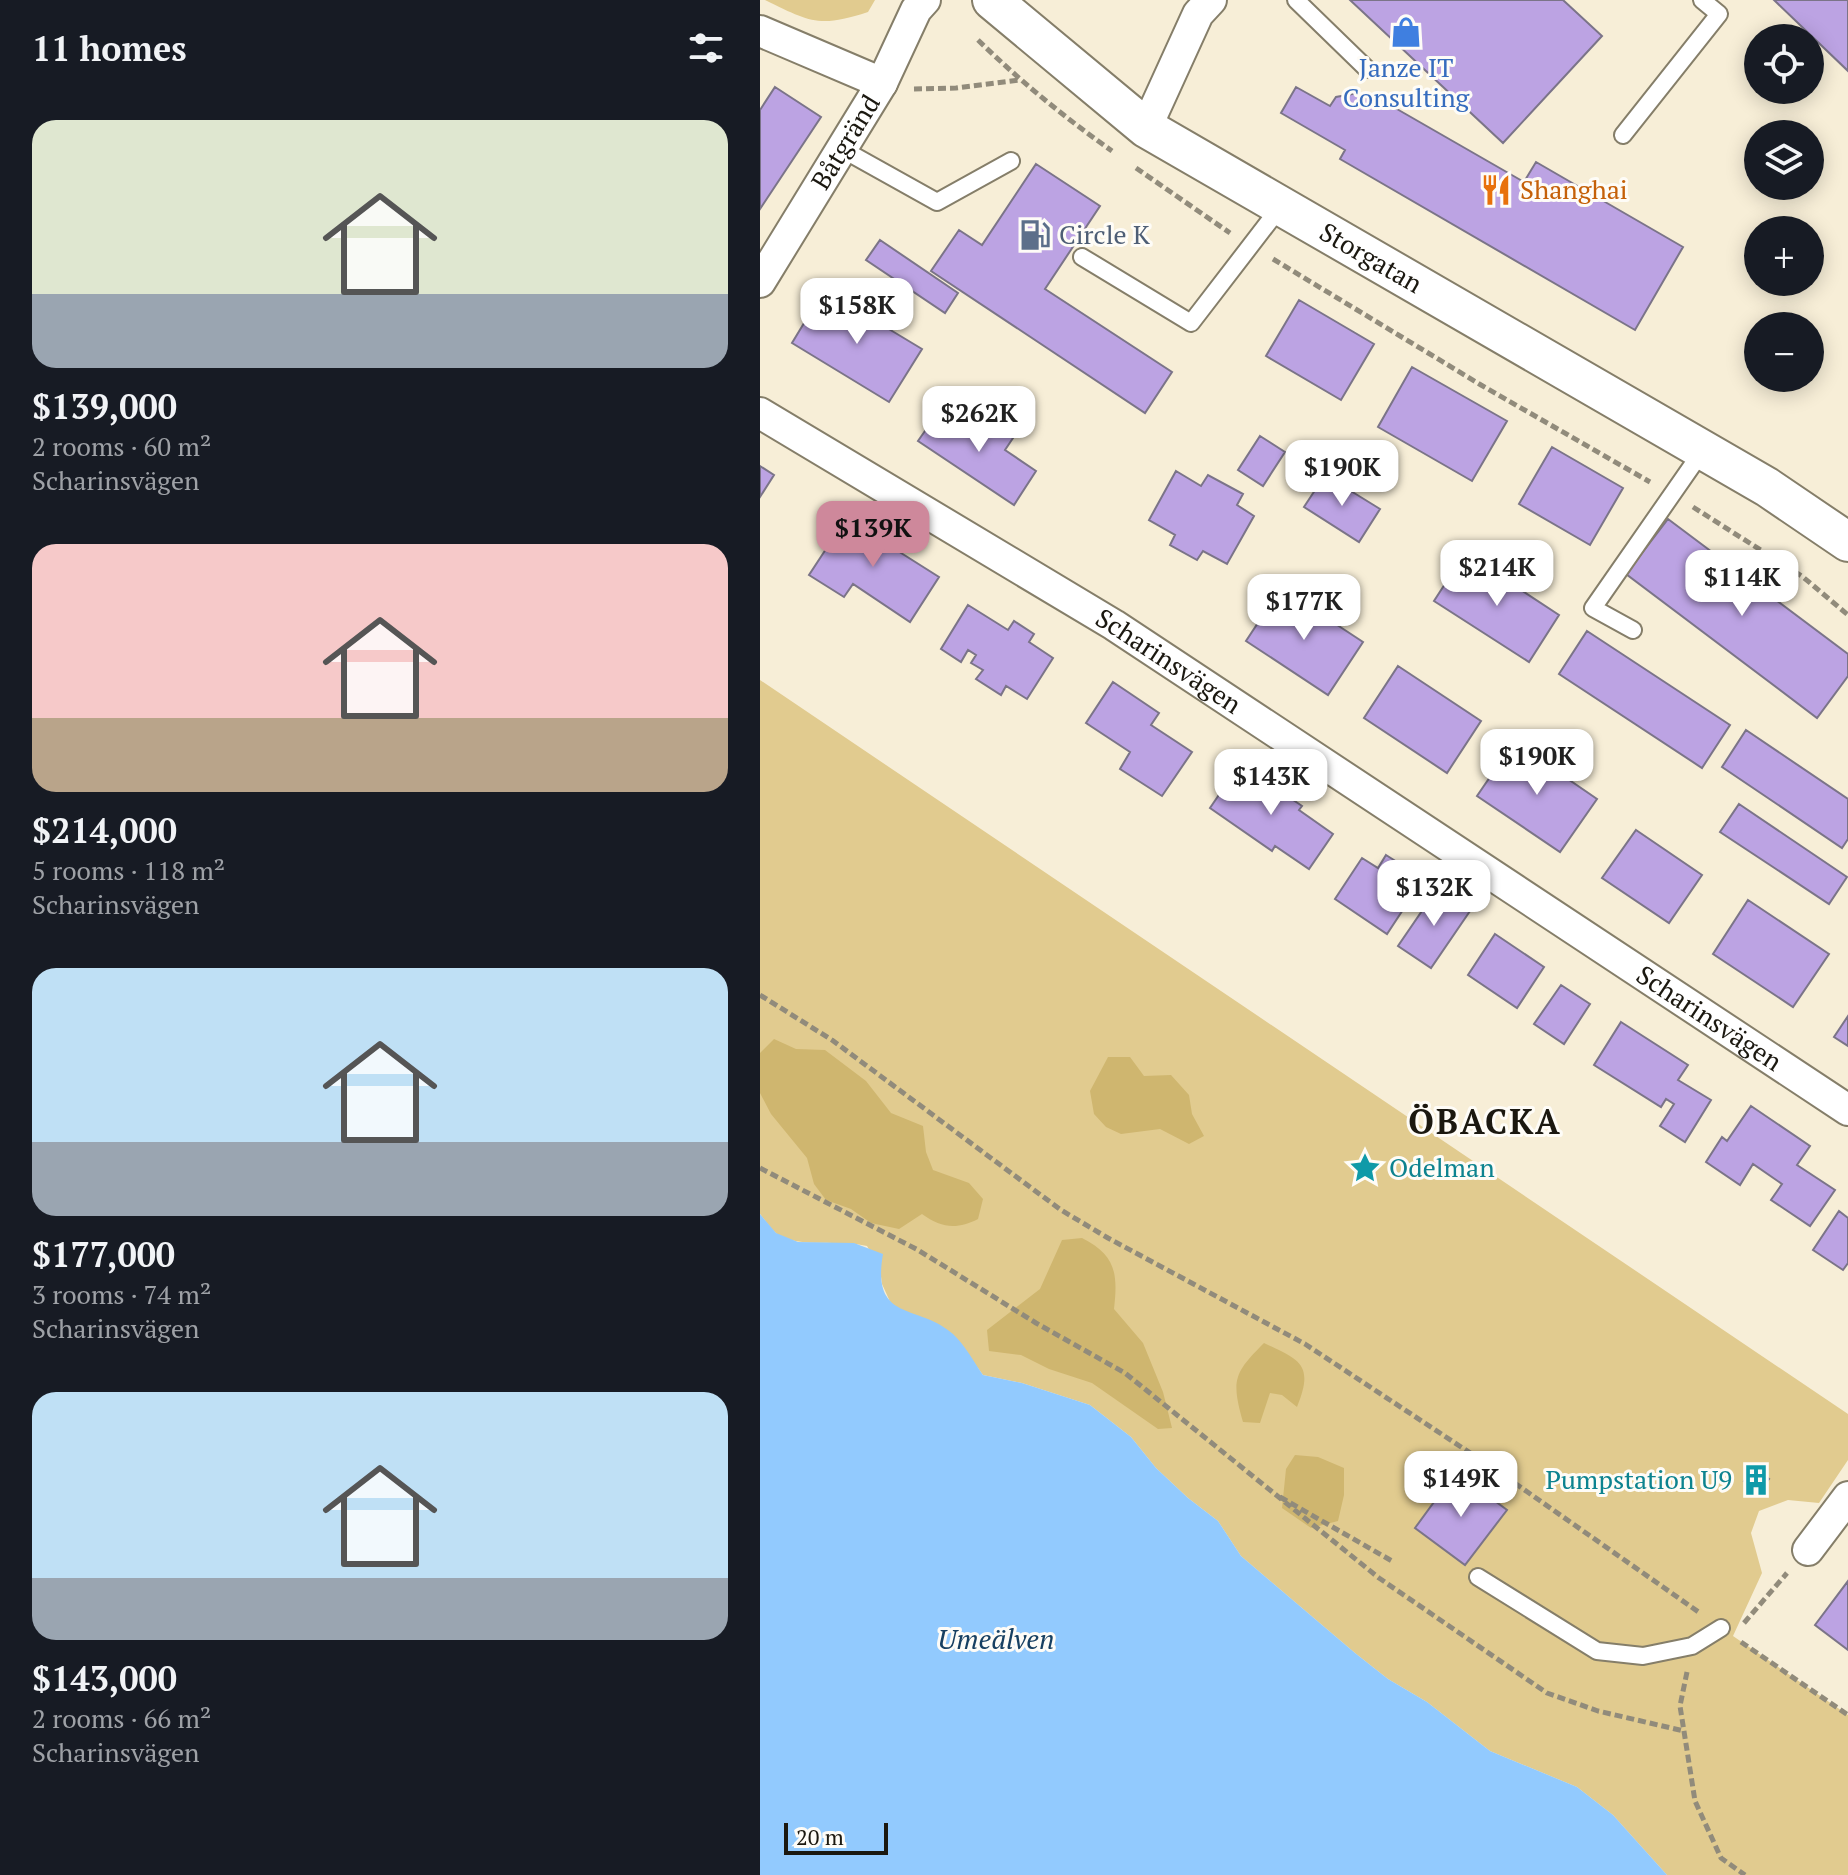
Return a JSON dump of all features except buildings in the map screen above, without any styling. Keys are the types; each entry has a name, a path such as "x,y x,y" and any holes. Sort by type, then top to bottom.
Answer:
{"street":[{"name":"Båtgränd","path":"760,282 882,83 916,10 925,0"},
{"name":"Storgatan","path":"992,0 1146,128 1767,487 1848,542"},
{"path":"1146,128 1198,14 1211,0"},
{"path":"760,31 882,83"},
{"name":"Scharinsvägen","path":"760,413 1114,625 1848,1110"},
{"name":"Storgatan","path":"1767,487 1848,511"},
{"path":"1808,1550 1848,1497"}],"lane":[{"path":"1296,0 1367,69"},
{"path":"1623,135 1719,14 1702,0"},
{"path":"842,149 937,202 1011,161"},
{"path":"1082,257 1191,323 1281,206"},
{"path":"1633,630 1593,608 1703,450"},
{"path":"1478,1577 1597,1651 1643,1656 1692,1646 1727,1632"}],"path":[{"path":"968,30 1062,116 1114,152"},
{"path":"882,83 900,90 956,88 1020,80 1049,50"},
{"path":"1127,161 1251,245 1481,385 1656,486"},
{"path":"1683,501 1803,577 1848,615"},
{"path":"760,995 832,1040 1061,1210 1305,1344 1499,1472 1848,1715"},
{"path":"760,1168 918,1250 1036,1323 1125,1373 1379,1578 1547,1693 1598,1711 1684,1731"},
{"path":"1266,1489 1392,1561"},
{"path":"1727,1632 1808,1550"},
{"path":"1692,1646 1680,1706 1695,1801 1721,1858 1745,1875"}],"shaded area":[{"path":"765,0 875,0 868,12 826,21 804,18"},
{"path":"760,680 1848,1414 1848,1460 1819,1503 1788,1500 1759,1511 1751,1533 1762,1573 1733,1636 1848,1715 1848,1875 1667,1875 1613,1815 1577,1787 1490,1751 1427,1702 1388,1679 1355,1653 1241,1556 1218,1521 1156,1468 1131,1437 1090,1405 1022,1383 983,1375 943,1333 892,1306 882,1284 880,1269 867,1246 808,1243 786,1239 773,1230 760,1214"},
{"path":"774,1039 796,1049 825,1050 866,1081 891,1113 923,1126 926,1152 933,1170 969,1183 983,1199 978,1219 949,1226 922,1214 899,1229 871,1223 851,1209 826,1200 814,1184 807,1158 771,1114 760,1093 760,1053"},
{"path":"1108,1057 1130,1057 1144,1076 1171,1075 1189,1095 1192,1114 1204,1136 1189,1144 1160,1129 1121,1134 1106,1127 1094,1114 1090,1091"},
{"path":"1082,1238 1102,1251 1112,1267 1115,1276 1114,1309 1143,1343 1163,1392 1172,1428 1158,1429 1092,1383 1049,1369 1021,1355 989,1351 987,1330 1040,1289 1062,1240"},
{"path":"1264,1343 1287,1354 1301,1366 1304,1373 1302,1393 1297,1407 1282,1395 1270,1393 1260,1423 1243,1422 1237,1396 1238,1378 1246,1362"},
{"path":"1295,1455 1318,1457 1344,1468 1344,1495 1338,1521 1311,1528 1282,1508 1286,1469"}],"water":[{"name":"Umeälven","path":"760,1214 776,1233 798,1242 854,1243 883,1254 881,1276 884,1291 891,1301 953,1334 983,1375 1022,1383 1090,1405 1131,1437 1156,1468 1218,1521 1241,1556 1355,1653 1388,1679 1427,1702 1490,1751 1577,1787 1613,1815 1667,1875 760,1875"}],"place":[{"name":"Janze IT Consulting","path":"1406,32"},
{"name":"Shanghai","path":"1496,190"},
{"name":"Circle K","path":"1035,235"},
{"name":"Odelman","path":"1365,1168"},
{"name":"Pumpstation U9","path":"1756,1480"}],"district":[{"name":"ÖBACKA","path":"1485,1122"}]}
